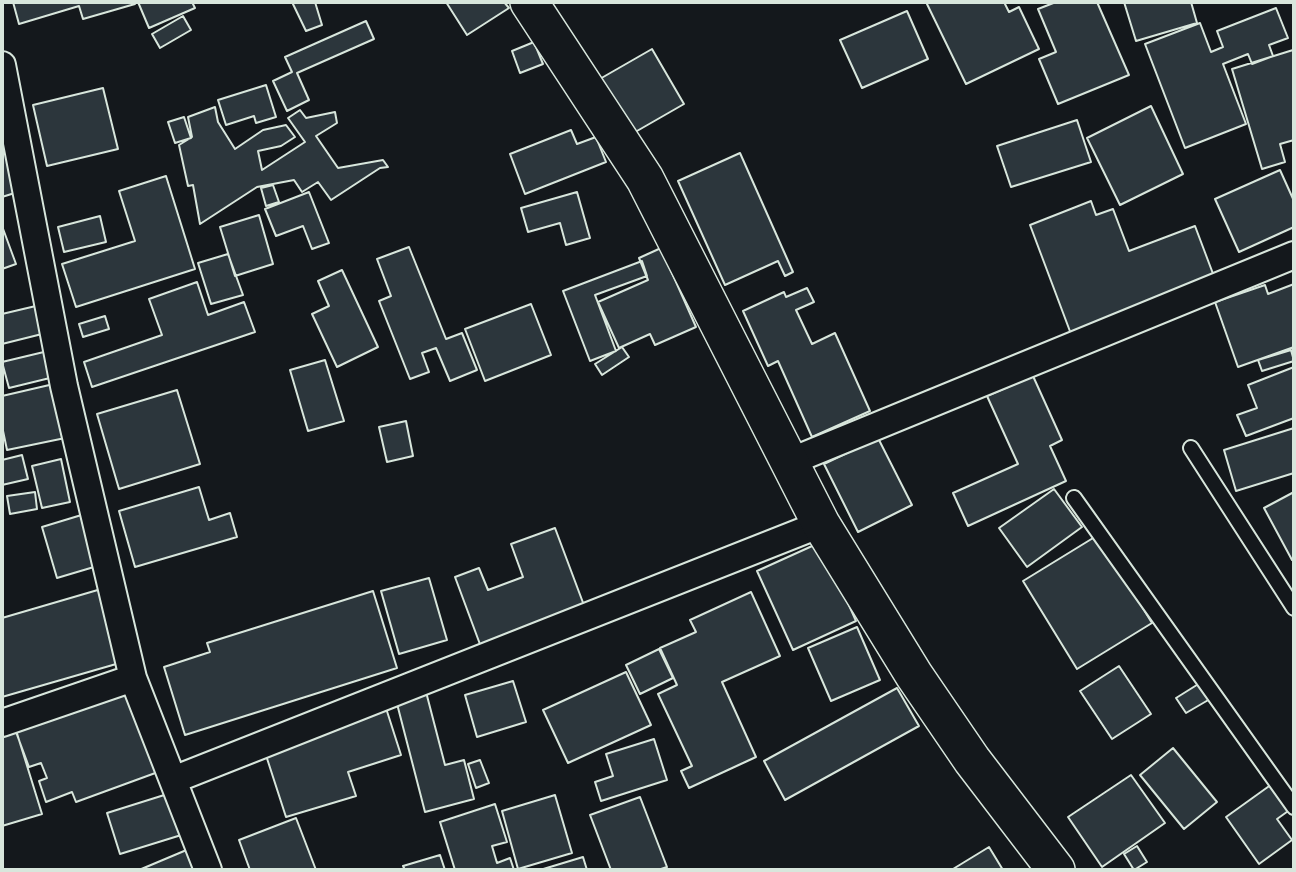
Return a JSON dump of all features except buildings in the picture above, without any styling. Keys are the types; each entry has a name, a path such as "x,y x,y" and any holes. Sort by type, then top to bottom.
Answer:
{"street":[{"path":"529,2 645,178 821,524 957,739 1056,870"},
{"path":"2,65 64,386 133,678 208,870"},
{"path":"789,462 1294,255"},
{"path":"173,780 821,524"},
{"path":"2,723 133,678"}],"lane":[{"path":"1191,448 1294,608"},
{"path":"1074,498 1294,807"}]}
